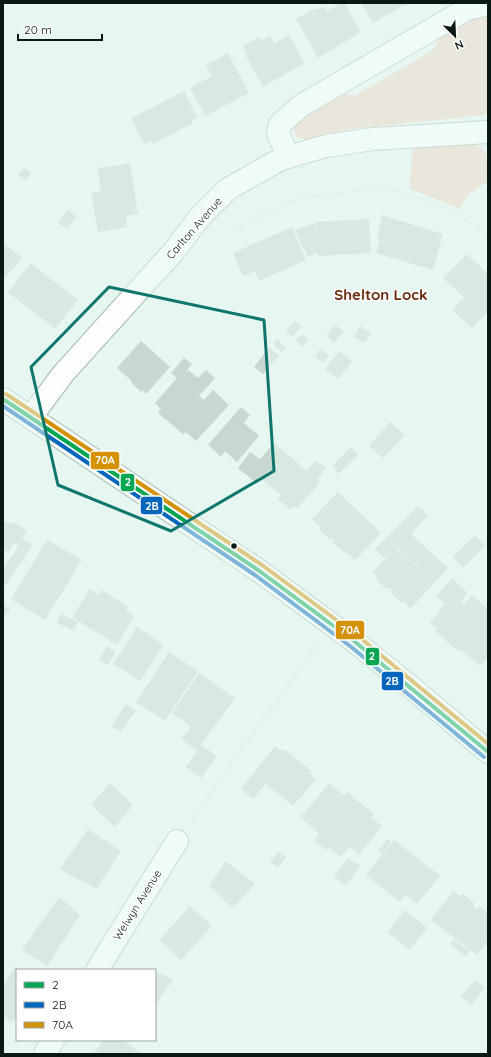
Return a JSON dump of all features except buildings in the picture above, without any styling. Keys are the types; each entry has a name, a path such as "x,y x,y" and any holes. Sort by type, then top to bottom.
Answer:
{"street":[{"path":"288,157 278,133 280,124 302,105 467,9 484,4 488,5"},
{"name":"Carlton Avenue","path":"31,417 63,374 174,252 204,213 228,189 281,159 326,146 365,140 488,132"},
{"path":"3,399 246,561 331,624 411,687 488,752"},
{"name":"Welwyn Avenue","path":"98,969 177,841"},
{"path":"45,1054 52,1041"}],"path":[{"path":"235,229 284,204 300,198 374,189 401,192 429,201 460,214 488,234"},
{"path":"177,841 331,624"}],"highlighted area":[{"path":"109,287 264,320 274,471 171,531 58,485 31,367"}],"shaded area":[{"path":"488,14 488,113 466,117 351,129 307,140 296,137 293,128 295,123 315,109 345,94 356,95 433,50 442,33 472,18"},
{"path":"468,142 481,148 487,156 488,181 469,194 459,208 410,189 412,148 436,143"}],"transit line":[{"name":"70A","path":"6,394 262,565 358,636 488,744"},
{"name":"2","path":"3,399 258,570 354,641 488,752"},
{"name":"2B","path":"3,406 255,575 350,646 484,757"}],"district":[{"name":"Shelton Lock","path":"381,295"}]}
